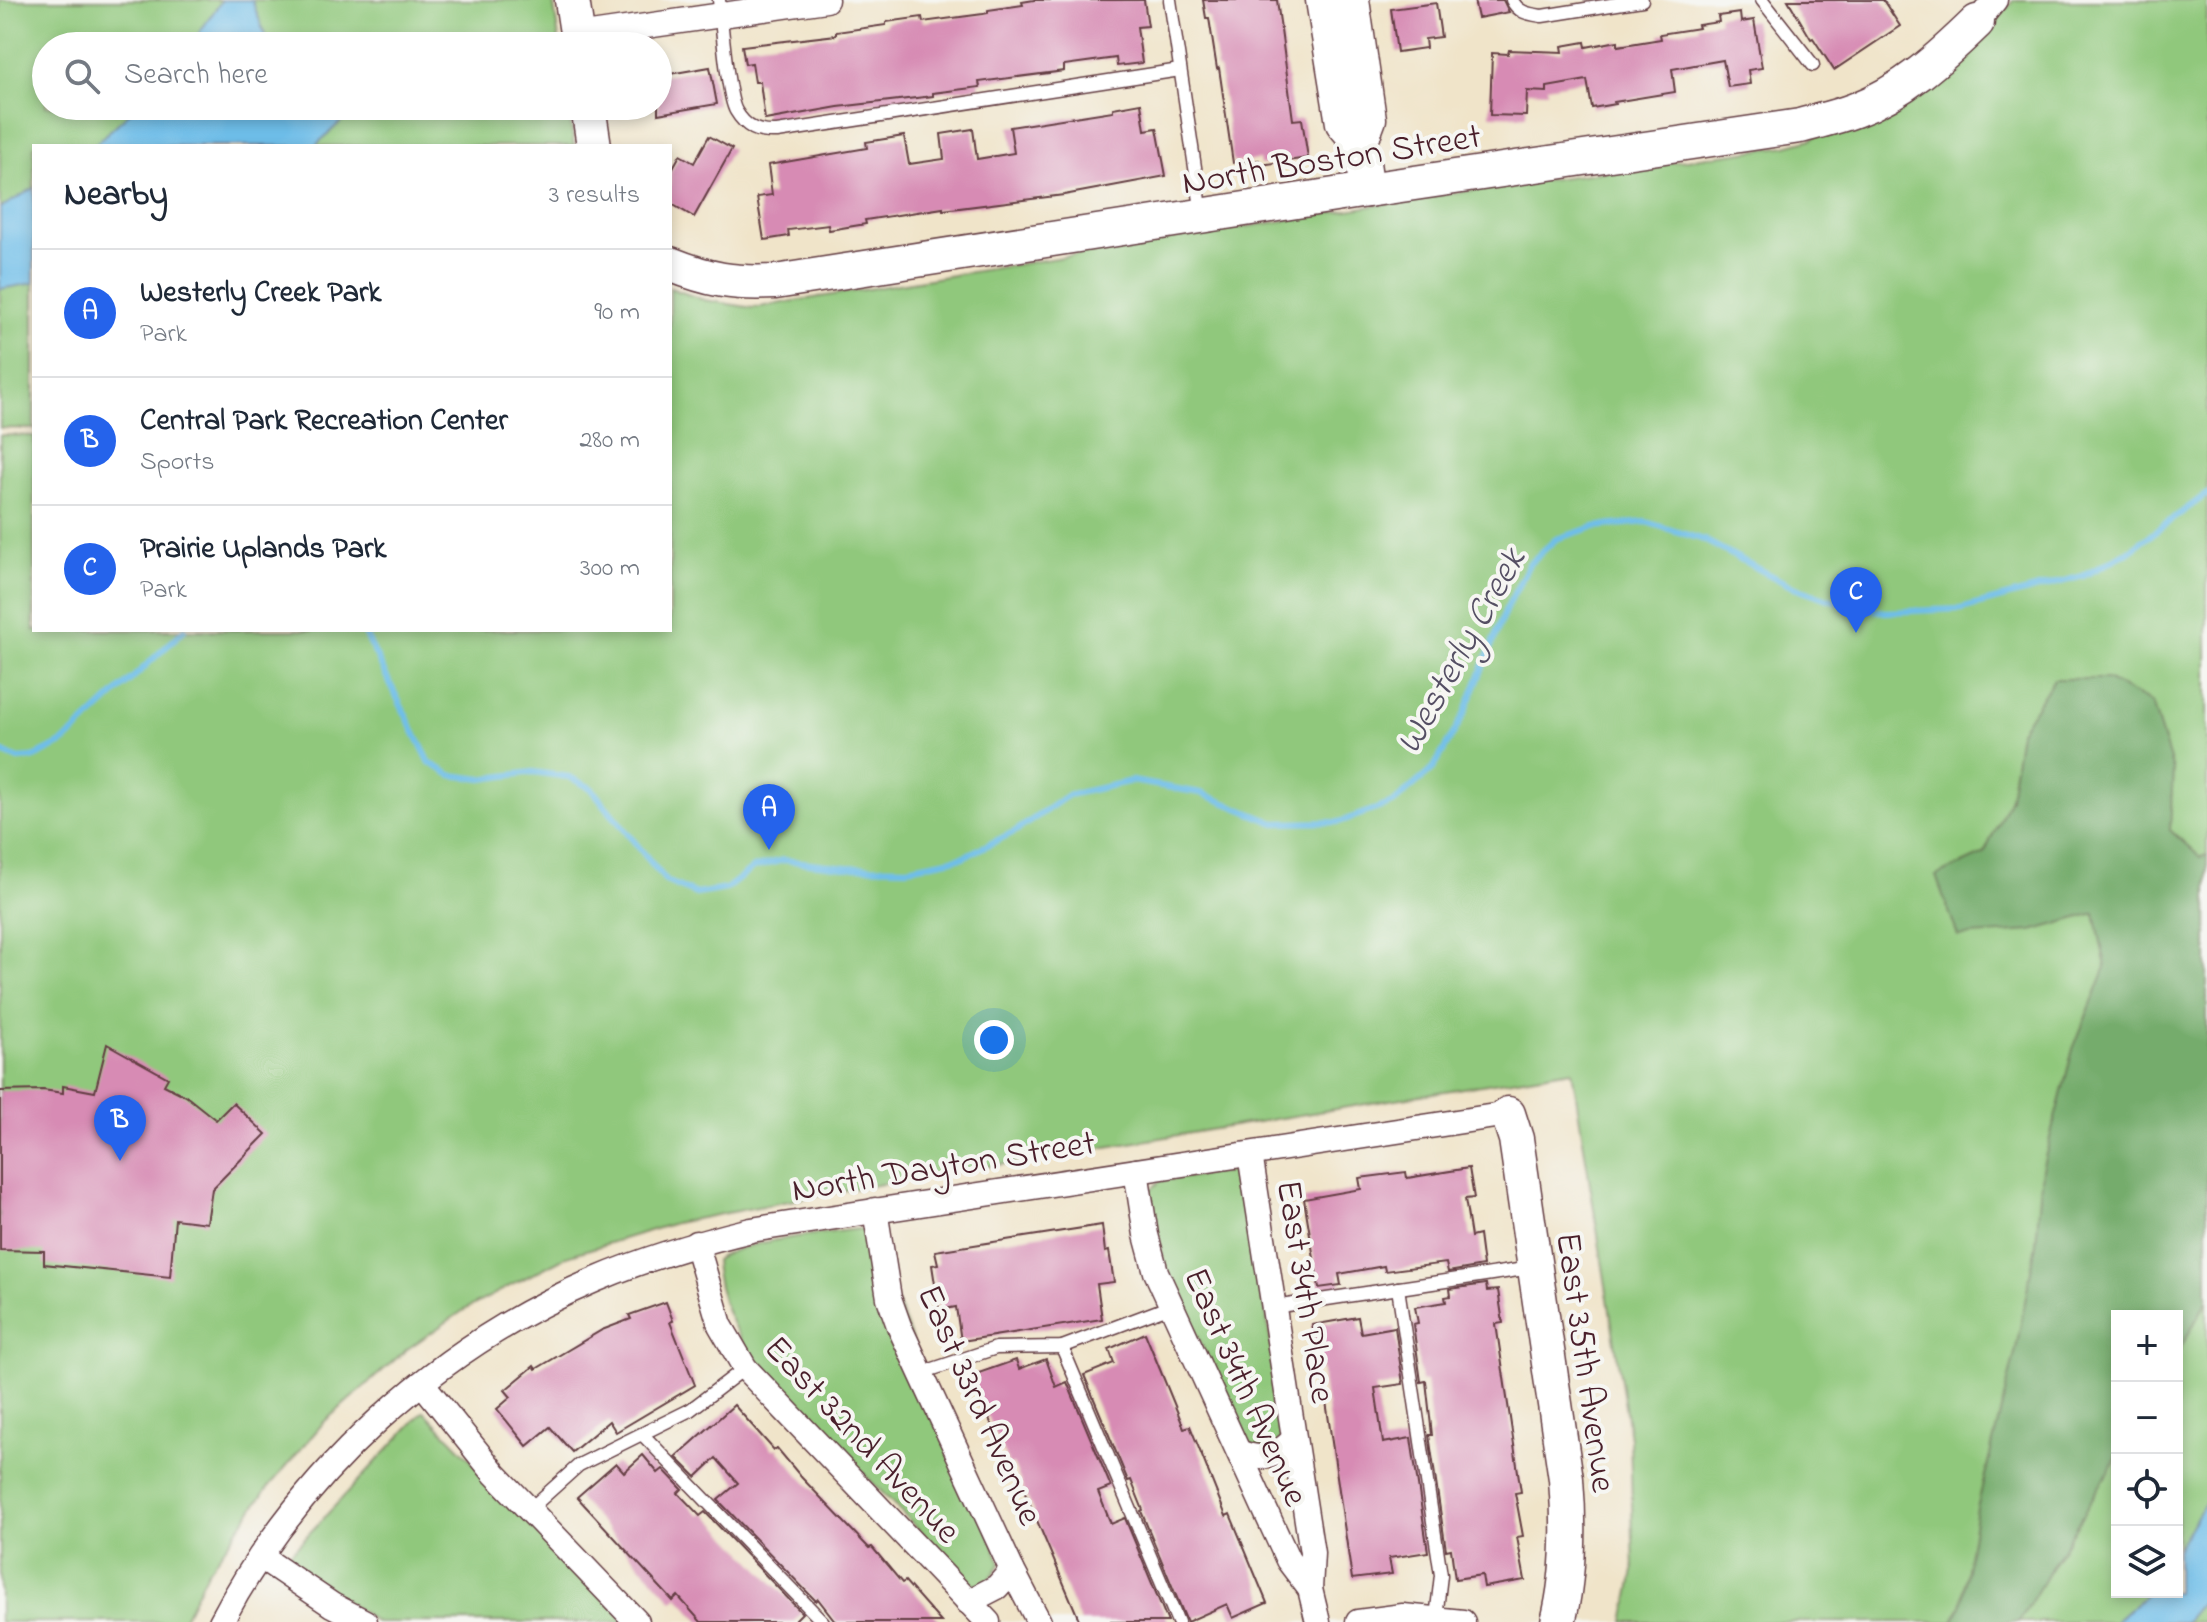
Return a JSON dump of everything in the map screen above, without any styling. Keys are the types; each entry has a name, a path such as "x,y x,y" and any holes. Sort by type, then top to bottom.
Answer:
{"street":[{"path":"572,0 577,32"},
{"path":"617,32 720,8 826,0"},
{"path":"1323,0 1343,123 1360,143"},
{"path":"1352,0 1369,119 1360,143 1367,190"},
{"name":"North Boston Street","path":"672,265 697,275 735,284 775,282 1800,126 1856,110 1900,88 1934,63 1986,11"},
{"path":"590,120 594,144"},
{"name":"North Dayton Street","path":"221,1622 261,1557 305,1497 341,1456 422,1383 473,1346 593,1280 696,1243 751,1230 1508,1114"},
{"name":"East 35th Avenue","path":"1508,1114 1516,1139 1566,1479 1569,1520 1567,1571 1558,1622"},
{"name":"East 34th Place","path":"1250,1154 1312,1553 1310,1589"},
{"name":"East 34th Avenue","path":"1136,1171 1146,1235 1156,1272 1288,1560 1310,1589 1318,1622"},
{"name":"East 33rd Avenue","path":"875,1210 889,1298 1012,1570 1039,1622"},
{"name":"East 32nd Avenue","path":"696,1243 720,1325 745,1368 988,1622"},
{"path":"422,1383 495,1474 637,1622"},
{"name":"East 34th Place","path":"1239,1452 1255,1459 1266,1458 1276,1455 1294,1439"},
{"path":"261,1557 332,1605 365,1622"},
{"path":"968,1602 997,1587 1012,1570"},
{"path":"1358,1622 1403,1616 1463,1622"}],"lane":[{"path":"1170,0 1203,217"},
{"path":"1512,0 1515,7 1527,14 1542,16 1642,0"},
{"path":"1762,0 1813,65"},
{"path":"720,8 734,108 745,124 760,133 1180,70"},
{"path":"1274,1307 1534,1267"},
{"path":"1398,1288 1441,1575 1436,1618"},
{"path":"921,1373 996,1348 1062,1347 1171,1306"},
{"path":"1062,1347 1178,1622"},
{"path":"529,1510 579,1465 690,1410 745,1368"},
{"path":"643,1435 823,1622"}],"green space":[{"path":"0,0 553,0 558,32 32,32 32,120 570,120 574,144 32,144 32,429 0,428"},
{"path":"2013,0 2207,0 2207,1622 1624,1622 1634,1571 1630,1438 1572,1070 846,1190 675,1223 567,1256 464,1310 406,1350 324,1422 266,1490 207,1572 182,1622 0,1622 0,435 32,436 32,632 672,632 672,289 704,300 753,308 1439,195 1786,146 1811,139 1971,48"},
{"path":"2054,679 2107,679 2152,703 2173,770 2170,830 2200,857 2207,855 2207,1301 2183,1343 2183,1310 2111,1310 2111,1467 2019,1622 1952,1622 1961,1606 1977,1508 2016,1349 2036,1244 2042,1169 2073,1049 2106,967 2095,913 2032,931 1958,936 1936,876 1984,854 2010,798 2020,731"},
{"path":"1234,1171 1245,1177 1284,1428 1279,1442 1267,1449 1247,1444 1165,1267 1149,1191 1160,1181"},
{"path":"858,1229 870,1235 1001,1563 985,1586 972,1584 755,1363 723,1301 715,1260 727,1253 783,1239"},
{"path":"424,1411 628,1622 376,1622 285,1559"}],"water":[{"path":"222,0 252,0 264,32 200,32"},
{"path":"122,120 343,120 317,144 95,144"},
{"path":"32,189 32,283 0,289 0,208"},
{"path":"2207,1500 2207,1596 2185,1622 2115,1622 2142,1598 2183,1598 2183,1539"}],"building":[{"path":"1144,0 1148,26 1137,27 1142,63 1117,66 1116,58 1064,65 1064,71 979,82 980,87 933,93 933,96 838,107 765,120 760,82 755,82 752,63 745,64 742,46 836,35 836,32 922,17 923,22 983,14 988,10 1023,5 1022,2"},
{"path":"1203,0 1277,0 1293,120 1302,119 1308,158 1260,165 1259,160 1233,163 1219,68"},
{"path":"1474,0 1503,0 1509,12 1478,18"},
{"path":"1788,0 1883,0 1900,26 1834,70"},
{"path":"1436,3 1441,37 1425,39 1426,48 1397,52 1391,9"},
{"path":"1740,13 1741,22 1754,20 1762,68 1748,70 1750,84 1728,87 1723,60 1672,69 1675,92 1592,108 1587,80 1547,87 1547,92 1527,91 1526,116 1490,115 1492,53 1508,54 1509,50 1563,52 1562,46 1585,42 1586,47 1618,41 1618,46 1661,39 1660,34 1699,28 1698,25 1719,22 1718,16"},
{"path":"710,67 717,104 672,112 672,74"},
{"path":"1141,103 1145,130 1157,128 1166,176 1064,195 865,220 866,224 829,230 828,225 788,230 789,236 764,240 757,197 772,195 768,165 867,148 866,142 904,136 909,164 944,159 941,134 973,129 977,159 1014,153 1010,127 1113,111 1113,108"},
{"path":"709,136 732,149 694,217 672,204 672,169 680,155 694,163"},
{"path":"107,1044 168,1078 164,1085 186,1096 216,1120 233,1103 266,1134 212,1189 207,1223 175,1219 170,1277 44,1264 44,1251 0,1250 0,1091 63,1093 63,1086 95,1092"},
{"path":"1469,1168 1474,1198 1465,1199 1471,1237 1479,1235 1483,1266 1448,1272 1446,1263 1385,1271 1384,1266 1339,1274 1341,1285 1319,1288 1304,1199 1361,1189 1359,1178 1406,1172 1407,1178"},
{"path":"1102,1225 1105,1252 1109,1251 1114,1282 1097,1284 1102,1319 961,1341 956,1307 939,1310 932,1265 938,1264 935,1251"},
{"path":"1486,1284 1487,1291 1498,1290 1503,1323 1496,1324 1521,1492 1515,1493 1523,1536 1517,1537 1525,1580 1484,1587 1482,1575 1455,1579 1451,1549 1446,1550 1429,1435 1432,1435 1426,1381 1421,1382 1413,1324 1418,1323 1415,1307 1446,1302 1445,1297 1451,1296 1450,1289"},
{"path":"666,1302 673,1321 670,1322 695,1385 616,1432 609,1421 572,1452 550,1427 527,1446 497,1409 511,1397 505,1390 534,1366 536,1369 602,1330 631,1319 629,1315"},
{"path":"1358,1317 1361,1333 1395,1327 1403,1384 1375,1388 1383,1443 1411,1438 1428,1552 1389,1558 1392,1574 1352,1579 1312,1325"},
{"path":"1145,1333 1184,1428 1190,1426 1226,1516 1230,1514 1267,1603 1233,1618 1227,1604 1187,1622 1131,1480 1128,1481 1084,1375 1114,1363 1109,1349"},
{"path":"1046,1359 1056,1387 1067,1382 1111,1487 1098,1492 1111,1524 1125,1518 1168,1622 1080,1622 1013,1464 1009,1466 988,1416 985,1417 970,1376 1016,1360 1019,1369"},
{"path":"734,1405 941,1622 836,1622 818,1599 816,1601 718,1500 738,1483 716,1458 696,1477 676,1457"},
{"path":"643,1455 658,1473 663,1469 682,1489 678,1493 700,1516 705,1512 802,1613 793,1622 701,1622 678,1596 673,1601 577,1497 616,1463 624,1472"}],"waterway":[{"name":"Westerly Creek","path":"364,632 430,763 451,775 482,779 533,772 569,777 591,788 666,881 696,894 726,889 753,868 783,860 846,867 908,868 963,857 1016,831 1068,795 1132,781 1201,793 1275,823 1339,822 1393,803 1433,769 1465,713 1505,611 1529,564 1556,539 1594,527 1646,522 1704,540 1791,586 1837,602 1885,612 1961,609 2083,576 2126,553 2207,494"},
{"name":"Westerly Creek","path":"0,751 18,759 32,758 64,742 182,632"}],"place":[{"name":"Prairie Uplands Park","path":"1856,633"},
{"name":"Westerly Creek Park","path":"769,850"},
{"name":"Central Park Recreation Center","path":"120,1161"}]}
